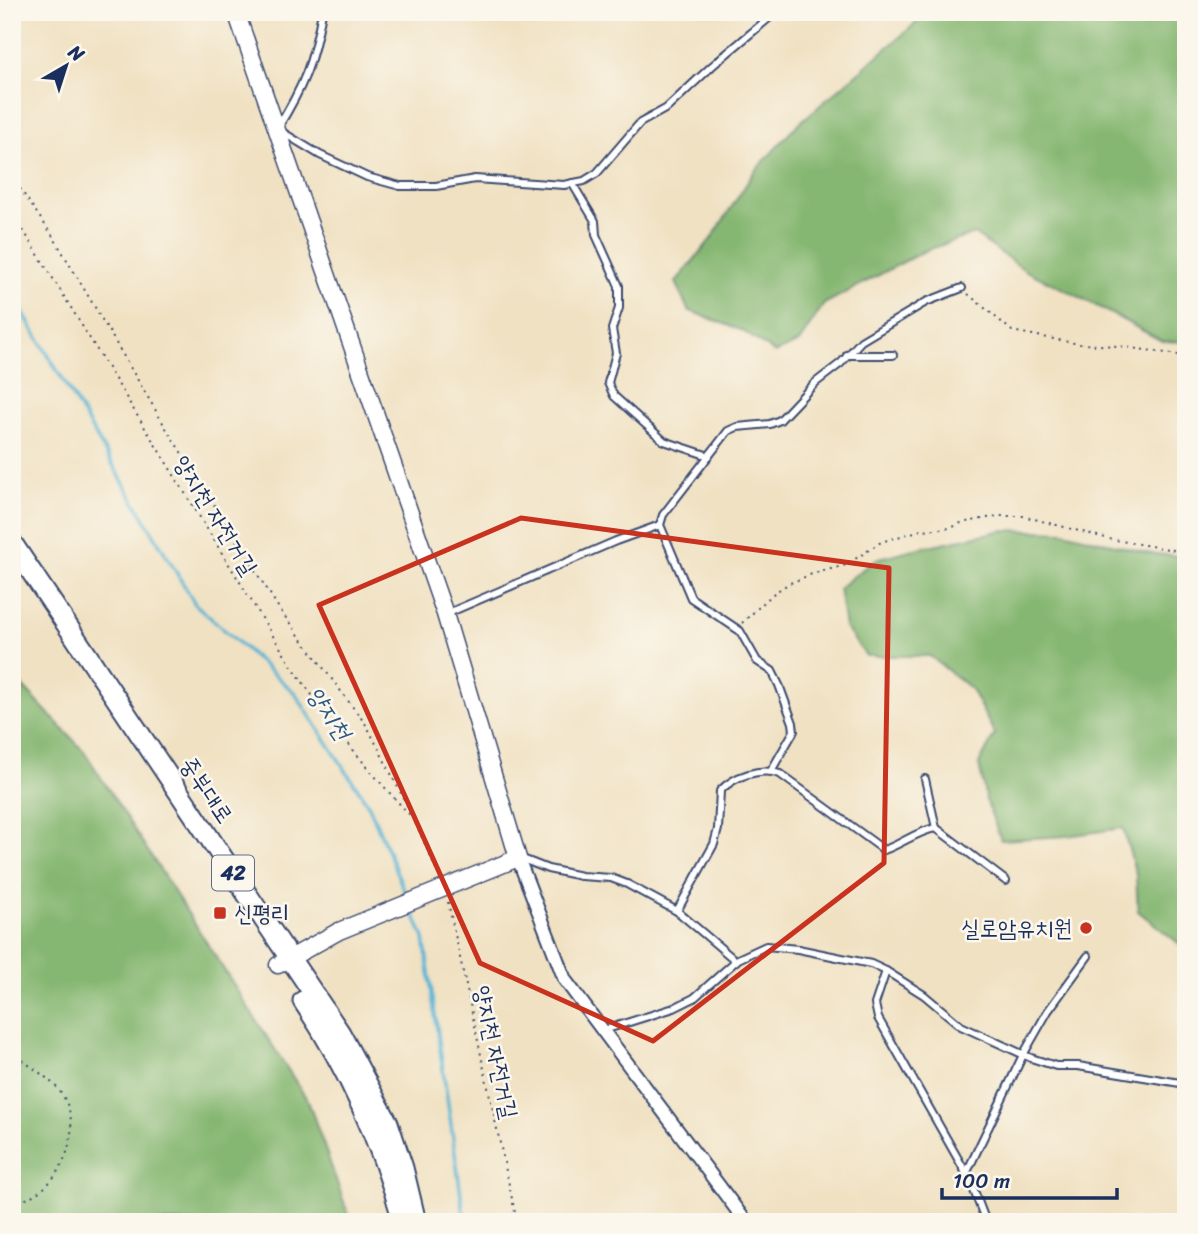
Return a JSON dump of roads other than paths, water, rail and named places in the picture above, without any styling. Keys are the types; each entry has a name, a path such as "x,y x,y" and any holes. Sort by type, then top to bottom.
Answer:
{"main road":[{"name":"중부대로","path":"12,543 284,961 366,1114 390,1175 403,1222"},
{"name":"중부대로","path":"12,567 284,961 340,1033 388,1123 403,1168 416,1222"}],"street":[{"path":"236,12 444,614 518,858 565,980 746,1222"},
{"path":"284,961 339,931 518,858"}],"lane":[{"path":"322,12 310,69 298,96 277,129 320,155 367,177 400,187 436,186 475,179 564,185 584,181 597,173 640,123 667,108 776,12"},
{"path":"572,183 595,221 596,235 619,286 619,308 612,329 616,353 607,383 614,396 664,441 709,456"},
{"path":"771,771 794,732 793,723 772,671 757,661 740,631 691,598 660,525 663,515 728,431 780,420 814,383 861,341 926,302 962,288"},
{"path":"847,355 893,355"},
{"path":"444,614 660,525"},
{"path":"677,911 714,844 718,830 720,791 728,782 766,770 780,774 884,850 898,846 925,830 936,828"},
{"path":"925,779 936,828 1006,881"},
{"path":"518,858 548,869 581,876 611,878 677,911 736,961"},
{"path":"602,1031 674,1008 694,998 736,961 766,946 798,949 871,964 924,995 961,1026 1023,1055 1056,1066 1078,1066 1186,1084"},
{"path":"966,1174 1023,1055 1048,1011 1088,956"},
{"path":"886,971 874,1004 877,1018 966,1174 986,1222"}],"waterway":[{"name":"양지천","path":"12,294 195,604 295,693 369,806 407,897"},
{"name":"양지천","path":"411,907 424,938 465,1222"}],"place":[{"name":"신평리","path":"220,913"},
{"name":"실로암유치원","path":"1086,928"}]}
